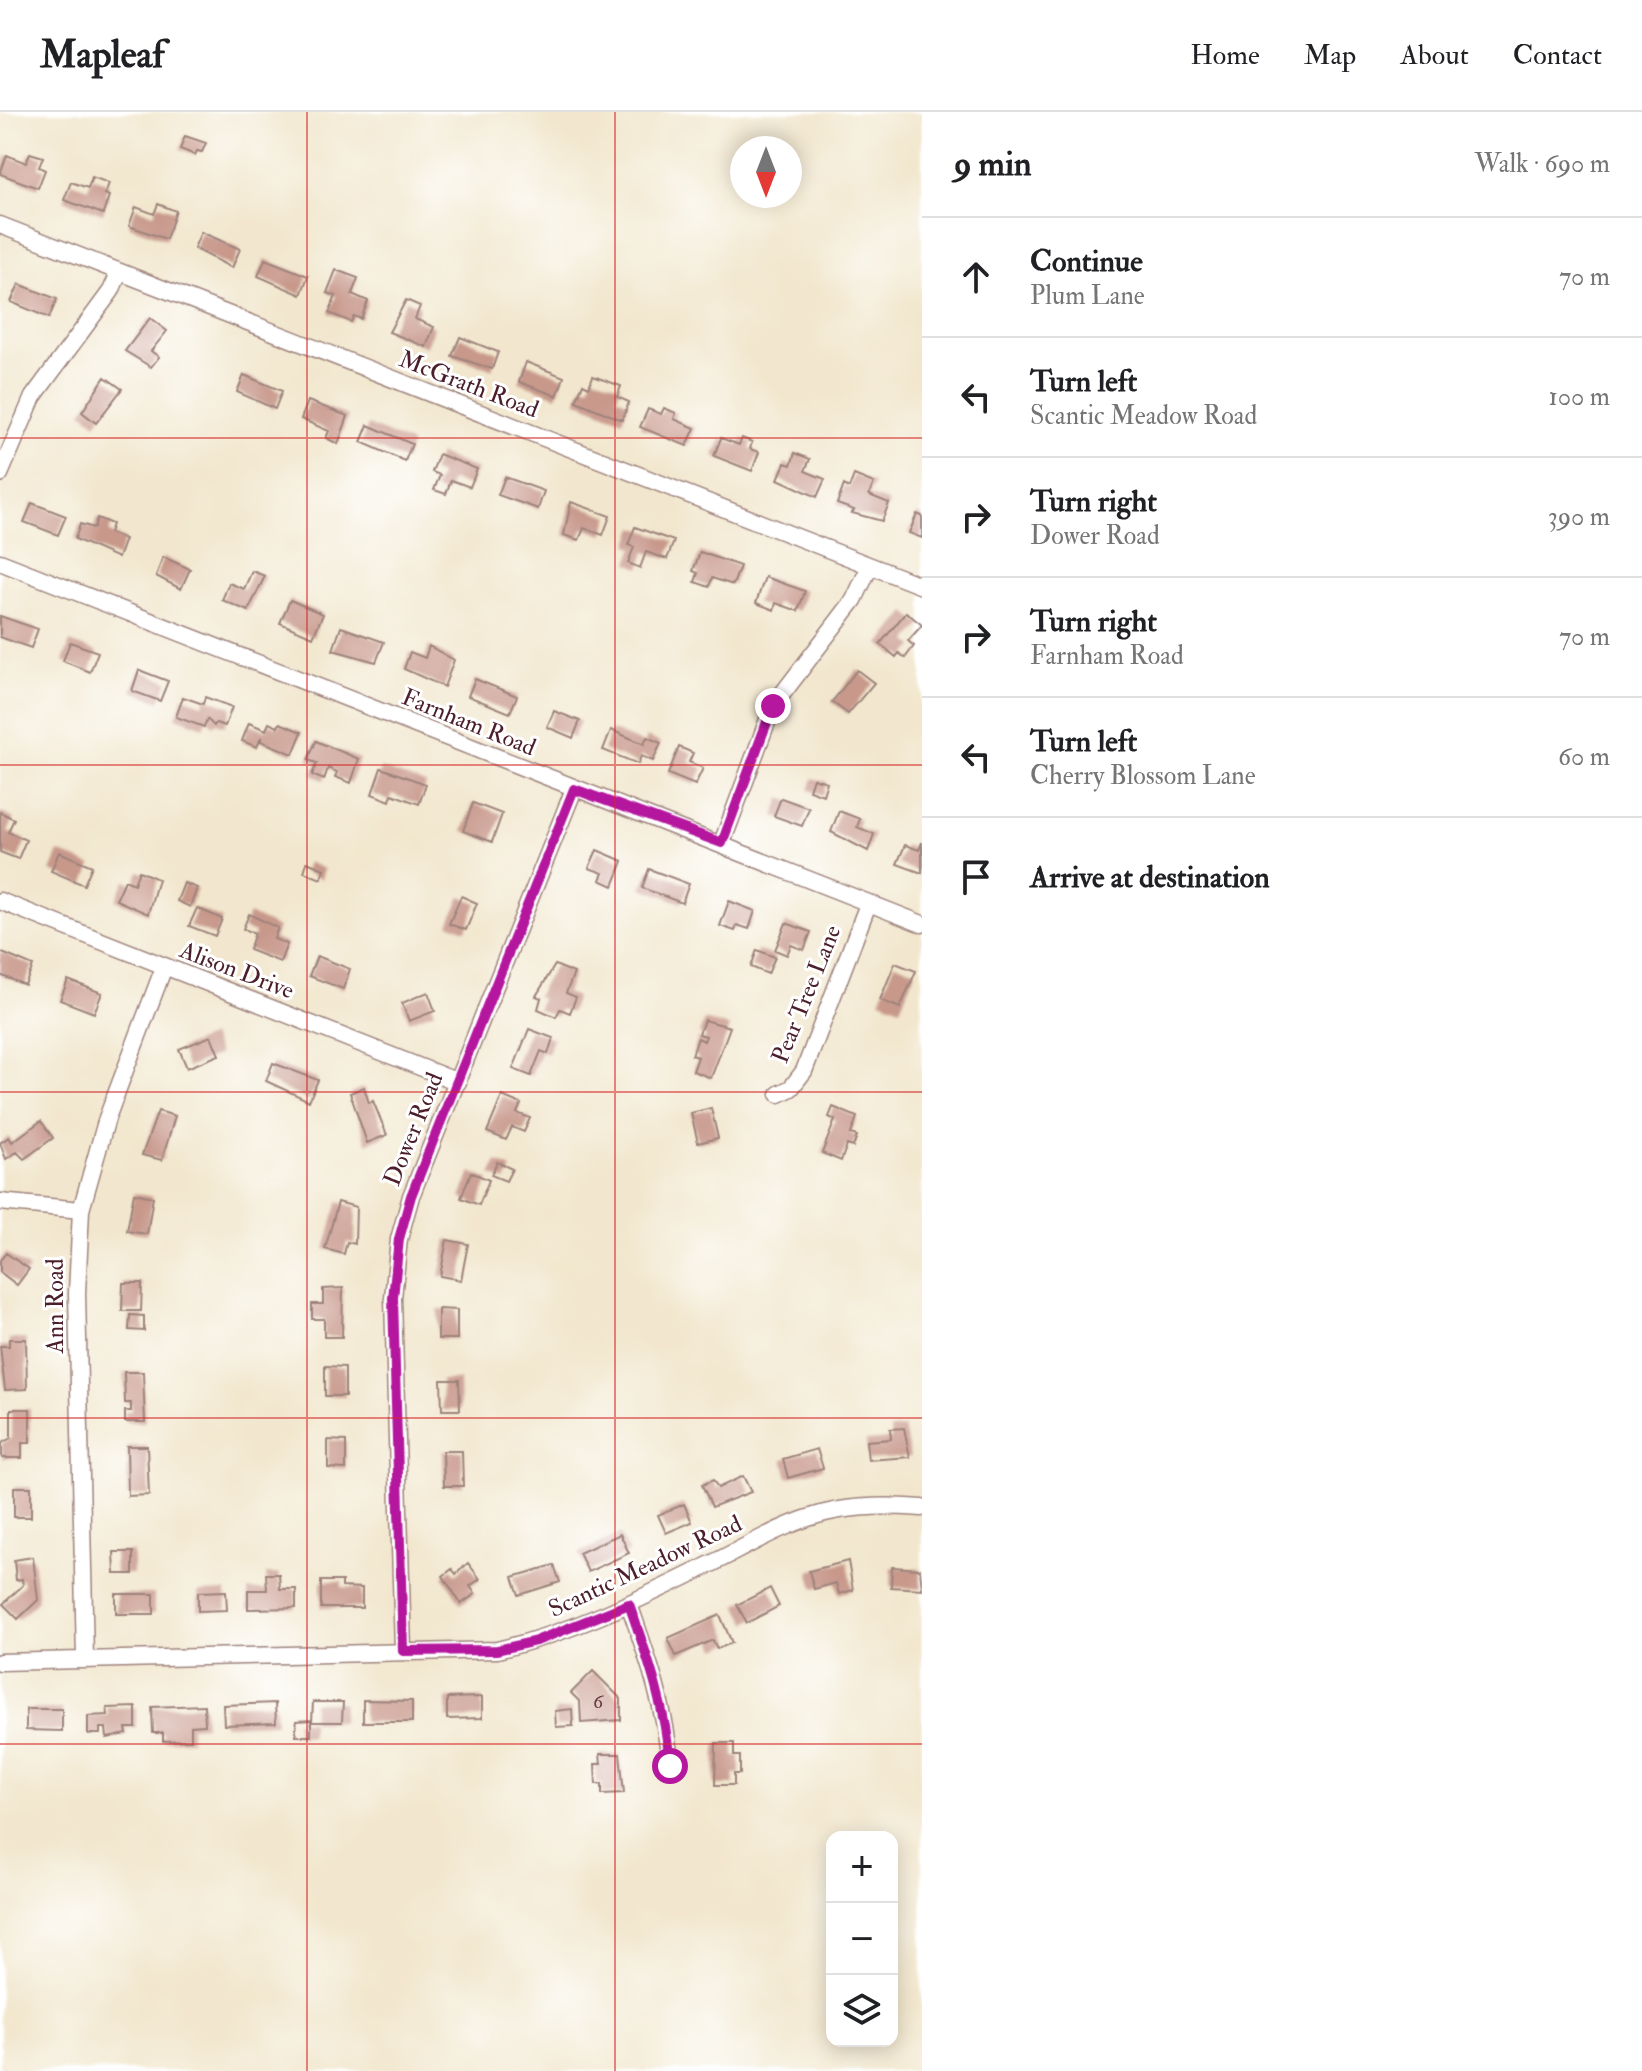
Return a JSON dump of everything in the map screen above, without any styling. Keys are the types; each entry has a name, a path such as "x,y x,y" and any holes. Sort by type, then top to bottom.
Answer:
{"street":[{"name":"McGrath Road","path":"0,225 922,586"},
{"path":"0,474 33,397 111,291 119,273"},
{"name":"Farnham Road","path":"0,562 922,924"},
{"path":"722,843 773,706 854,600 870,566"},
{"name":"Dower Road","path":"403,1651 393,1298 399,1239 411,1196 574,789"},
{"name":"Alison Drive","path":"0,901 458,1082"},
{"name":"Pear Tree Lane","path":"779,1094 791,1088 804,1071 868,904"},
{"name":"Ann Road","path":"85,1659 77,1293 81,1210 107,1118 164,967"},
{"path":"0,1202 81,1210"},
{"name":"Scantic Meadow Road","path":"0,1662 497,1650 536,1641 629,1604 783,1528 824,1513 871,1506 922,1508"},
{"path":"629,1604 654,1674 667,1732 670,1766"}],"building":[{"path":"185,136 206,143 202,152 197,151 195,155 180,149"},
{"path":"30,153 43,157 39,167 45,170 38,188 0,174 7,155 26,163"},
{"path":"92,177 109,183 105,194 109,196 103,214 64,200 71,182 88,188"},
{"path":"158,204 176,211 166,239 129,226 136,207 154,214"},
{"path":"201,232 240,249 232,268 194,248"},
{"path":"265,259 308,276 301,295 258,276"},
{"path":"336,270 358,278 352,294 368,301 361,319 354,316 351,322 329,313 336,296 327,293"},
{"path":"19,284 57,299 49,318 11,302"},
{"path":"406,300 420,306 415,319 434,327 426,347 389,332"},
{"path":"150,318 167,331 151,351 159,357 151,367 125,351"},
{"path":"460,337 498,352 492,369 452,356"},
{"path":"526,362 564,377 557,396 519,382"},
{"path":"244,375 282,391 275,409 237,392"},
{"path":"593,376 621,386 617,397 629,402 622,420 576,401 583,384 589,387"},
{"path":"105,377 122,389 96,423 82,412"},
{"path":"308,401 348,416 338,444 326,438 329,431 301,419"},
{"path":"664,408 676,413 674,419 695,428 687,446 640,427 648,409 661,414"},
{"path":"368,425 412,444 405,461 361,442"},
{"path":"721,438 739,445 742,438 752,442 750,449 759,452 752,471 714,456"},
{"path":"795,453 810,459 805,471 825,479 817,497 778,479 785,463 791,465"},
{"path":"439,454 477,469 470,487 451,480 446,494 434,490 440,475 432,472"},
{"path":"854,475 874,483 869,495 889,503 882,521 852,513 854,510 837,504 844,485 849,488"},
{"path":"505,477 544,491 538,509 498,495"},
{"path":"571,502 610,516 603,535 584,528 579,540 564,535"},
{"path":"32,503 66,516 58,535 24,522"},
{"path":"917,514 922,516 922,538 909,533"},
{"path":"97,518 112,524 109,533 125,539 118,558 75,539 80,524 94,528"},
{"path":"635,527 674,541 667,559 646,552 640,568 628,563 634,547 628,545"},
{"path":"700,552 740,566 733,585 712,578 709,587 695,582 698,573 693,571"},
{"path":"163,557 190,569 181,589 156,576"},
{"path":"252,571 265,576 248,611 222,600 229,583 244,589"},
{"path":"765,577 805,591 798,611 776,603 774,610 756,603"},
{"path":"290,600 323,614 313,637 280,623"},
{"path":"906,612 922,625 908,641 914,646 905,658 899,653 896,657 880,644"},
{"path":"0,616 38,629 31,648 0,637"},
{"path":"341,627 384,642 376,662 333,650"},
{"path":"70,642 98,652 90,672 63,661"},
{"path":"429,646 454,660 444,687 404,669 410,652 425,658"},
{"path":"139,670 168,681 160,701 132,691"},
{"path":"857,670 874,683 848,714 832,702"},
{"path":"475,679 517,696 510,713 468,696"},
{"path":"183,697 203,704 205,697 232,707 225,726 216,723 214,726 207,719 204,727 176,717"},
{"path":"554,711 580,721 573,738 547,727"},
{"path":"249,723 266,730 269,723 278,727 280,723 302,732 293,754 261,741 261,737 257,747 242,741"},
{"path":"611,730 644,744 647,737 661,743 653,761 641,756 638,764 603,750"},
{"path":"316,741 359,759 351,783 335,777 337,772 328,768 324,780 312,775 317,763 308,760"},
{"path":"679,747 693,753 689,762 703,768 695,785 668,774"},
{"path":"381,768 426,784 419,804 392,794 390,801 372,794"},
{"path":"813,778 827,782 823,795 809,790"},
{"path":"781,798 809,808 802,826 774,816"},
{"path":"473,803 502,814 492,842 463,831"},
{"path":"839,811 860,819 857,827 874,834 868,851 831,832"},
{"path":"0,812 14,819 8,832 26,840 18,859 0,852"},
{"path":"922,842 922,873 897,864 905,845 919,850"},
{"path":"597,850 623,861 613,886 600,880 603,873 589,868"},
{"path":"59,852 92,866 84,885 51,871"},
{"path":"307,862 324,869 321,879 304,872"},
{"path":"649,869 689,884 682,903 642,888"},
{"path":"139,871 158,879 148,914 116,900 125,880 134,884"},
{"path":"184,883 197,888 190,907 177,901"},
{"path":"461,896 477,903 466,930 449,924"},
{"path":"729,901 755,911 749,929 737,925 735,931 720,926"},
{"path":"197,908 222,919 215,936 189,926"},
{"path":"249,914 278,928 274,939 287,944 280,962 249,950 255,933 243,929"},
{"path":"786,923 811,932 804,950 791,945 787,955 775,950"},
{"path":"757,950 775,957 768,974 751,967"},
{"path":"0,952 33,966 25,985 0,975"},
{"path":"317,956 350,969 343,989 309,976"},
{"path":"895,963 916,971 900,1008 880,1000"},
{"path":"555,965 574,973 566,993 576,997 570,1013 560,1009 556,1017 538,1009 541,998 536,996"},
{"path":"68,980 102,993 94,1013 60,1000"},
{"path":"428,992 435,1011 409,1021 402,1003"},
{"path":"704,1020 730,1027 711,1078 693,1071 698,1057 692,1055 698,1038 704,1041 706,1036 699,1034"},
{"path":"529,1029 553,1038 548,1054 541,1051 531,1076 513,1069"},
{"path":"211,1036 219,1055 187,1068 179,1049"},
{"path":"273,1063 318,1080 309,1101 266,1081"},
{"path":"364,1087 369,1103 373,1101 387,1135 367,1143 350,1093"},
{"path":"502,1096 521,1104 517,1113 530,1118 524,1132 512,1127 506,1140 487,1132"},
{"path":"833,1107 857,1117 851,1134 857,1136 853,1147 847,1145 841,1161 822,1153 835,1120 829,1117"},
{"path":"711,1108 718,1138 698,1143 691,1113"},
{"path":"158,1111 175,1116 162,1160 142,1155"},
{"path":"41,1121 53,1138 24,1159 17,1152 6,1159 0,1143 9,1137 12,1142"},
{"path":"497,1162 512,1169 506,1181 491,1175"},
{"path":"471,1172 489,1180 479,1205 461,1198"},
{"path":"134,1193 153,1197 147,1234 127,1231"},
{"path":"338,1202 356,1207 355,1244 347,1242 344,1254 325,1249"},
{"path":"447,1240 468,1244 461,1280 440,1276"},
{"path":"6,1253 29,1269 17,1285 0,1272 0,1260"},
{"path":"123,1283 142,1283 141,1311 122,1311"},
{"path":"343,1288 342,1337 324,1337 324,1319 312,1319 312,1304 323,1304 323,1289"},
{"path":"438,1309 457,1310 457,1339 438,1339"},
{"path":"130,1315 144,1316 144,1331 129,1330"},
{"path":"9,1339 26,1339 27,1389 5,1390 0,1346 9,1346"},
{"path":"325,1366 345,1367 345,1396 325,1396"},
{"path":"124,1372 143,1372 145,1422 125,1422 125,1411 131,1411 131,1403 125,1403"},
{"path":"441,1380 459,1380 460,1410 442,1410"},
{"path":"11,1409 30,1409 30,1443 22,1443 22,1458 2,1458 2,1443 11,1438"},
{"path":"904,1428 910,1457 868,1460 866,1441 891,1439 890,1429"},
{"path":"328,1440 346,1441 346,1469 328,1468"},
{"path":"127,1446 147,1446 149,1495 128,1496"},
{"path":"817,1449 823,1468 788,1478 783,1459"},
{"path":"443,1451 462,1451 463,1486 444,1486"},
{"path":"743,1476 751,1492 712,1507 702,1485 713,1480 718,1488"},
{"path":"14,1487 31,1487 31,1517 14,1517"},
{"path":"684,1504 692,1522 666,1533 658,1515"},
{"path":"620,1534 629,1553 588,1572 579,1553"},
{"path":"114,1552 133,1552 133,1574 115,1574"},
{"path":"33,1557 38,1600 18,1619 3,1604 23,1585 22,1579 16,1580 14,1560"},
{"path":"848,1561 853,1590 839,1594 836,1583 814,1589 809,1571"},
{"path":"468,1563 480,1579 470,1586 475,1594 461,1604 443,1576 452,1569 456,1574"},
{"path":"554,1565 560,1582 519,1595 513,1577"},
{"path":"892,1567 920,1569 922,1589 891,1587"},
{"path":"266,1574 279,1574 280,1589 296,1589 296,1608 248,1609 248,1590 267,1590"},
{"path":"321,1581 342,1581 342,1587 362,1588 362,1608 321,1608"},
{"path":"770,1588 779,1606 747,1623 737,1605"},
{"path":"226,1591 227,1610 198,1611 198,1592"},
{"path":"116,1594 154,1594 154,1614 116,1614"},
{"path":"720,1615 732,1643 717,1649 713,1640 676,1656 668,1638"},
{"path":"593,1671 621,1699 621,1720 581,1723 580,1702 571,1693"},
{"path":"482,1697 482,1718 447,1719 447,1698"},
{"path":"363,1700 412,1701 412,1722 363,1722"},
{"path":"313,1702 343,1702 342,1722 312,1722"},
{"path":"275,1703 276,1723 224,1725 223,1705"},
{"path":"204,1705 205,1725 191,1726 191,1740 163,1741 163,1733 153,1733 152,1707"},
{"path":"136,1707 136,1728 126,1728 127,1734 107,1738 106,1728 100,1728 100,1734 88,1734 88,1716 108,1715 107,1708"},
{"path":"26,1709 62,1709 62,1731 26,1730"},
{"path":"572,1709 573,1726 556,1727 555,1711"},
{"path":"311,1720 311,1736 296,1736 296,1721"},
{"path":"716,1743 734,1743 734,1756 740,1756 740,1774 734,1774 734,1785 715,1785"},
{"path":"600,1754 620,1754 624,1793 602,1794 602,1784 596,1784 595,1764 601,1764"}],"route":[{"path":"670,1766 667,1732 654,1674 629,1604 536,1641 497,1650 403,1651 393,1298 399,1239 411,1196 574,789 722,843 773,706"}]}
